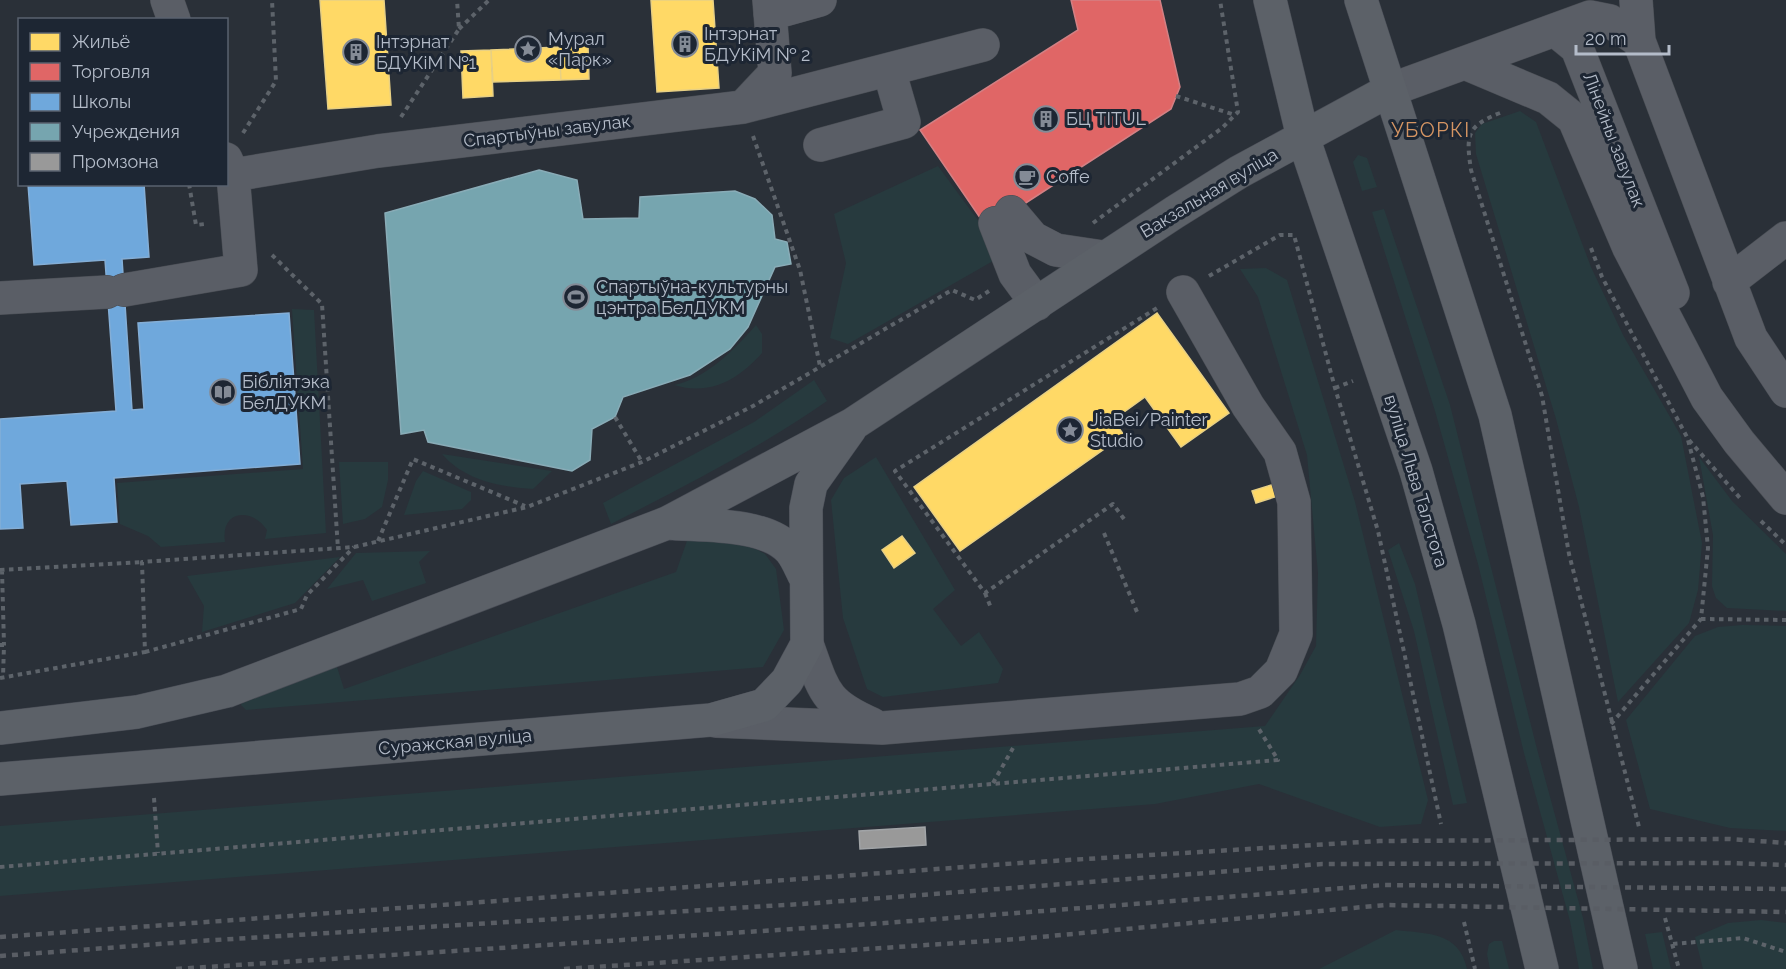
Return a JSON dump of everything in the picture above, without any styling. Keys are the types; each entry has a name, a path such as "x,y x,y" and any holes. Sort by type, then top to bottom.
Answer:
{"main road":[{"name":"вуліца Льва Талстога","path":"1270,0 1303,137 1416,471 1459,624 1542,969"},
{"path":"1361,0 1495,416 1551,671 1621,969"},
{"name":"Вакзальная вуліца","path":"853,424 1037,304 1103,257 1239,172 1390,90"},
{"path":"0,728 137,712 227,691 667,523 853,424"},
{"path":"807,644 804,575 806,508 811,484 853,424"},
{"path":"667,523 740,528 769,536 790,550 804,575"},
{"name":"Суражская вуліца","path":"0,779 711,720 764,705 787,681 807,644"}],"street":[{"path":"166,0 173,18"},
{"path":"743,107 775,73 770,7 820,0"},
{"name":"Вакзальная вуліца","path":"1390,90 1555,30 1582,0"},
{"path":"1636,0 1639,41 1729,282 1751,338 1786,389"},
{"path":"1555,30 1590,17 1610,21 1639,41"},
{"name":"Лінейны завулак","path":"1555,30 1577,48 1687,328 1719,393 1745,434 1786,481"},
{"name":"Спартыўны завулак","path":"233,158 378,151 743,107 983,45"},
{"name":"Лінейны завулак","path":"1465,63 1548,98 1574,119 1629,248 1707,398 1739,442 1786,498"},
{"path":"820,145 904,122 889,70"},
{"path":"0,298 116,291 241,270 233,158"},
{"path":"1037,304 1015,274 1003,218 1056,250 1103,257"},
{"path":"1729,282 1786,238"},
{"path":"711,720 882,728 1240,699 1260,692 1281,671 1296,634 1294,502 1280,452 1248,406 1182,292"},
{"path":"807,644 826,695 846,713 882,728"}],"path":[{"path":"233,158 276,81 272,0"},
{"path":"457,0 459,29"},
{"path":"378,151 459,29 489,0"},
{"path":"1176,96 1235,114"},
{"path":"743,107 800,270 820,366"},
{"path":"1508,110 1476,123 1467,141 1471,170 1542,396 1569,554 1639,827"},
{"path":"236,219 322,304 338,549"},
{"path":"991,608 985,593 895,471 1182,292 1280,235 1294,235 1335,388 1378,531 1441,824"},
{"path":"1590,244 1602,277 1688,439 1703,496 1707,537 1701,619 1611,724"},
{"path":"354,547 307,596 301,609 146,652 2,677 1,570 338,549 378,542 527,507 642,462 753,406"},
{"path":"615,417 642,462"},
{"path":"1688,439 1748,507"},
{"path":"378,542 413,459 527,507"},
{"path":"985,593 1113,504 1124,519"},
{"path":"1756,515 1786,545"},
{"path":"1104,533 1137,612"},
{"path":"142,562 146,652"},
{"path":"1701,619 1786,620"},
{"path":"0,867 1278,760 1240,699"},
{"path":"154,797 158,854"},
{"path":"1665,918 1679,969"},
{"path":"1464,922 1475,969"},
{"path":"1673,944 1743,938 1786,952"}],"green space":[{"path":"1520,111 1536,122 1591,267 1623,335 1681,436 1702,543 1698,590 1689,623 1618,702 1579,507 1556,419 1476,154 1475,133 1482,124"},
{"path":"1358,155 1367,158 1377,187 1362,191 1353,162"},
{"path":"938,166 994,242 1000,257 848,344 830,338 846,263 834,214"},
{"path":"1384,209 1450,405 1537,749 1583,918 1593,969 1579,969 1570,921 1524,753 1478,564 1435,411 1372,212"},
{"path":"1266,268 1287,280 1355,502 1428,800 1421,824 1380,827 1259,784 1155,804 0,896 0,826 1265,726 1300,675 1316,646 1318,573 1307,455 1258,297 1240,269"},
{"path":"292,309 314,310 326,533 265,539 267,530 261,523 246,515 238,515 227,523 225,542 161,547 148,536 120,524 117,483 303,469"},
{"path":"756,325 762,334 762,353 743,371 711,387 687,388 674,385 709,370 739,344"},
{"path":"814,380 827,401 748,451 611,524 603,503 754,422"},
{"path":"442,454 552,471 533,489 508,486 472,476 451,463"},
{"path":"876,457 955,590 933,609 961,646 979,632 1003,669 998,683 883,697 867,689 843,618 831,500 844,478"},
{"path":"1699,457 1732,501 1786,554 1786,611 1727,608 1716,598 1712,586 1713,535"},
{"path":"339,462 388,462 388,480 382,507 365,519 343,524"},
{"path":"423,471 471,492 471,500 462,509 404,515 416,481"},
{"path":"725,532 765,554 776,569 784,630 763,667 246,710 241,705 243,699 337,667 344,689 676,572 687,541"},
{"path":"1399,543 1415,584 1467,803 1453,805 1414,631 1388,550"},
{"path":"430,551 419,562 426,583 372,601 363,580 327,589 356,553"},
{"path":"340,557 295,603 202,632 204,606 187,576"},
{"path":"1786,626 1786,831 1730,828 1650,809 1626,720 1695,636 1718,627"},
{"path":"1761,920 1786,923 1786,969 1703,969 1695,937 1728,923"},
{"path":"1396,930 1430,934 1449,941 1457,947 1467,969 1319,969"},
{"path":"1662,932 1671,969 1653,969 1645,934"},
{"path":"1502,941 1509,969 1490,969 1487,954 1489,944"}],"building: Жильё":[{"name":"Інтэрнат БДУКіМ №1","path":"320,0 384,0 391,105 328,109"},
{"name":"Інтэрнат БДУКіМ № 2","path":"651,0 713,0 719,88 657,92"},
{"path":"588,46 589,79 561,80 559,47"},
{"path":"559,47 561,80 493,82 491,50"},
{"path":"491,50 493,96 463,98 461,51"},
{"path":"1157,313 1229,413 1181,447 1145,397 1113,420 1124,435 960,551 914,487"},
{"path":"1281,482 1284,494 1256,503 1252,491"},
{"path":"902,536 915,553 894,568 882,550"}],"building: Торговля":[{"name":"БЦ TITUL","path":"1071,0 1160,0 1180,87 1171,109 987,228 920,130 1078,30"}],"building: Школы":[{"path":"28,186 144,186 149,257 122,259 132,410 144,409 138,323 289,313 300,464 114,478 117,522 71,525 67,481 20,484 23,528 0,529 0,419 116,411 105,260 34,265"}],"building: Учреждения":[{"name":"Спартыўна-культурны цэнтра БелДУКМ","path":"539,170 577,180 583,219 639,218 640,197 735,191 755,199 772,215 775,239 787,242 791,264 775,267 748,327 730,349 690,375 623,397 615,417 592,429 590,460 572,471 428,442 424,430 401,434 385,213"}],"building: Промзона":[{"path":"925,827 926,845 860,849 859,831"}],"railway":[{"path":"0,937 1020,863 1379,841 1730,839 1786,843"},
{"path":"0,956 199,941 817,903 1322,864 1730,863 1786,865"},
{"path":"176,969 885,923 1384,885 1786,889"},
{"path":"564,969 1018,939 1385,905 1786,912"}],"place":[{"name":"Інтэрнат БДУКіМ № 2","path":"685,44"},
{"name":"Мурал «Парк»","path":"528,49"},
{"name":"Інтэрнат БДУКіМ №1","path":"356,52"},
{"name":"БЦ TITUL","path":"1046,119"},
{"name":"Coffe","path":"1027,177"},
{"name":"Спартыўна-культурны цэнтра БелДУКМ","path":"576,297"},
{"name":"Бібліятэка БелДУКМ","path":"223,392"},
{"name":"JiaBei/Painter Studio","path":"1070,430"}],"district":[{"name":"УБОРКІ","path":"1431,130"}]}
